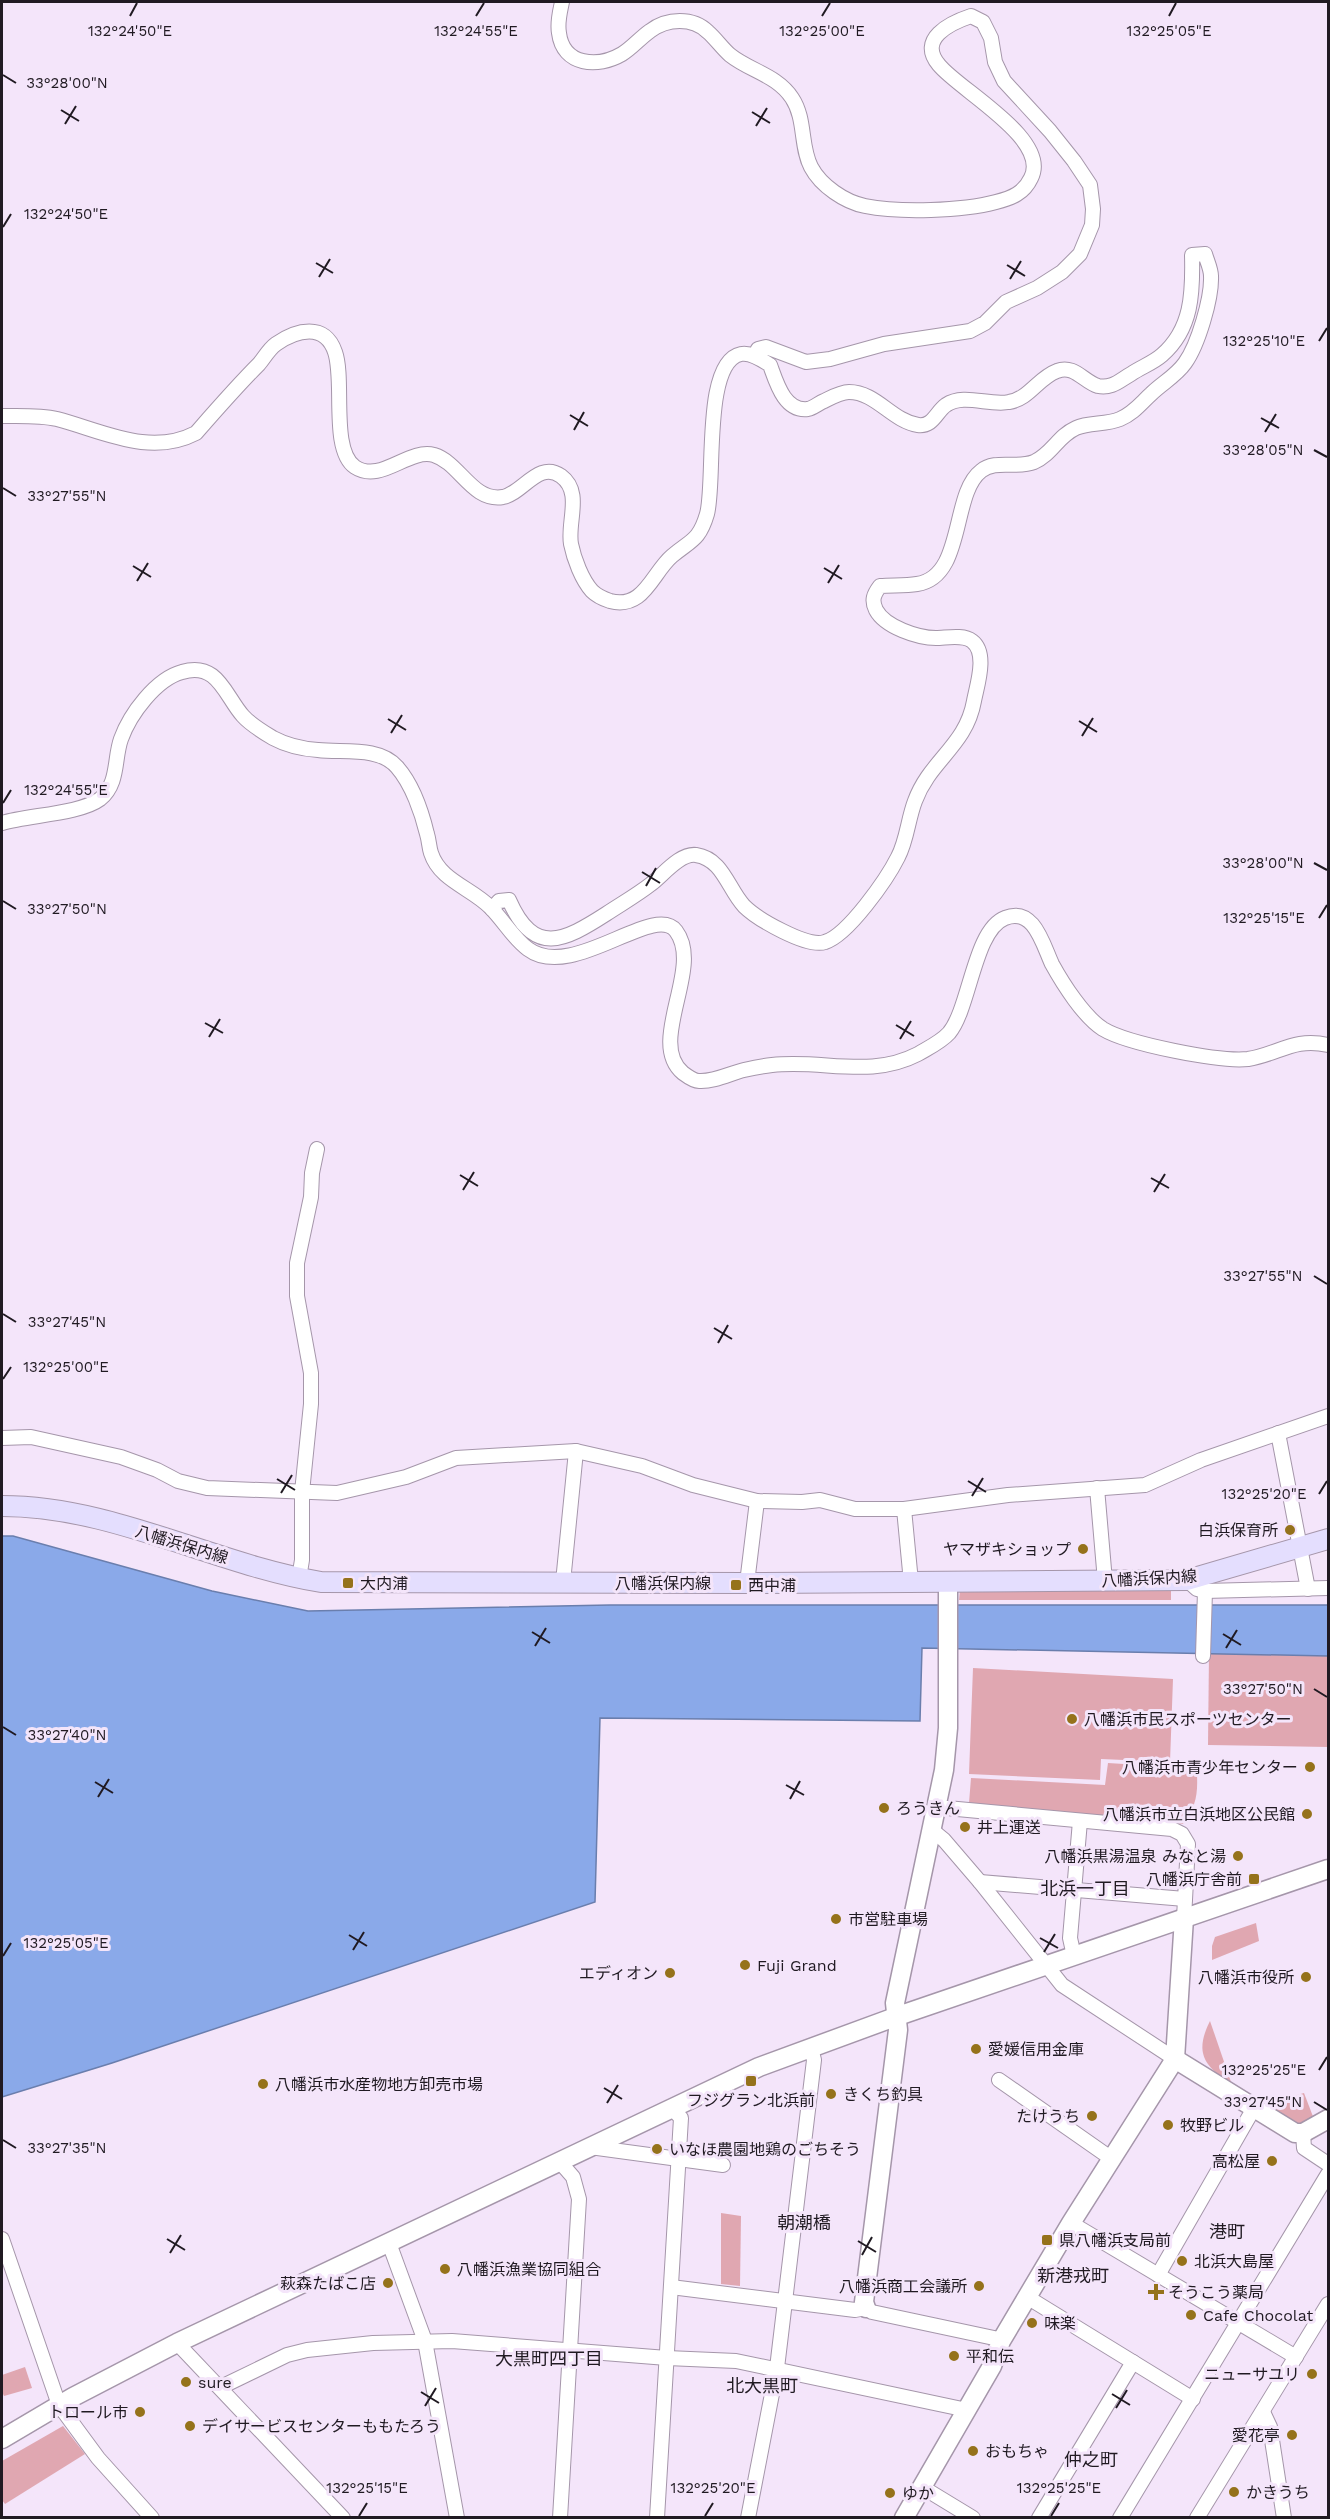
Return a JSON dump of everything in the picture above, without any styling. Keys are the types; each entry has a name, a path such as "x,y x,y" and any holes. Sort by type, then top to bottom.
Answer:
{"main road":[{"name":"八幡浜保内線","path":"2,1506 60,1511 105,1520 275,1573 321,1582 911,1582 948,1592 1105,1581 1187,1580 1329,1539"}],"street":[{"path":"562,2 558,23 561,44 568,55 578,61 591,63 605,61 623,53 652,29 670,23 682,21 702,26 731,55 769,76 789,94 798,108 810,167 819,178 849,201 865,206 892,208 956,208 995,202 1017,195 1033,175 1035,166 1027,147 1003,117 955,81 937,64 932,48 937,33 953,22 971,16 983,22 992,38 994,62 1004,81 1074,160 1090,185 1092,225 1080,254 1062,272 1038,288 1006,302 985,322 970,331 884,344 830,359 806,362 766,347 758,350 755,356"},
{"path":"2,416 55,418 139,442 182,441 196,433 274,345 302,331 315,331 324,337 335,351 342,443 347,458 356,467 367,471 381,470 423,455 434,455 446,461 469,484 486,495 499,498 513,495 541,472 552,472 569,485 573,497 571,544 585,582 593,593 616,603 640,596 671,556 689,545 701,532 707,511 711,480 715,394 720,373 731,360 742,354 755,356 770,365 778,389 786,401 796,407 808,409 847,392 863,393 903,419 919,425 931,422 946,405 958,400 1008,403 1023,397 1044,378 1060,369 1075,371 1097,386 1113,386 1161,356 1179,338 1188,315 1193,290 1192,255 1205,254 1211,275 1209,298 1195,342 1185,363 1170,379 1152,393 1134,412 1118,420 1077,427 1061,437 1050,452 1035,462 1022,466 994,465 982,470 971,483 957,533 943,564 934,576 918,585 880,586 874,594 873,604 880,617 913,634 933,638 963,637 971,640 977,647 980,663 971,715 959,739 924,780 914,802 899,856 874,895 844,929 826,942 814,943 788,933 744,905 720,869 710,860 694,855 683,857 650,885 575,934 554,940 534,935 516,917 509,900 499,901 492,909"},
{"path":"2,823 83,807 100,799 110,787 119,755 120,740 145,698 160,682 183,671 202,670 225,687 243,716 261,731 281,742 314,750 364,752 387,757 399,769 410,787 427,830 431,856 445,876 492,909 524,946 539,957 554,959 612,942 656,923 668,924 675,930 682,945 682,965 670,1045 673,1062 685,1076 698,1082 747,1069 779,1064 853,1068 901,1063 911,1058 949,1032 960,1011 981,948 998,922 1008,916 1023,917 1035,926 1052,963 1085,1013 1098,1026 1123,1039 1225,1060 1251,1058 1302,1042 1329,1045"},
{"path":"299,1578 302,1560 302,1492 311,1373 297,1296 297,1263 311,1197 312,1173 317,1149"},
{"path":"2,1438 31,1437 122,1457 157,1470 178,1481 207,1488 337,1493 406,1477 456,1458 576,1451 642,1466 693,1485 757,1501 820,1500 855,1509 904,1509 1008,1495 1145,1485 1202,1460 1329,1416"},
{"path":"1278,1433 1308,1589"},
{"path":"563,1582 576,1451"},
{"path":"1097,1488 1105,1581"},
{"path":"747,1583 757,1501"},
{"path":"904,1509 911,1582"},
{"path":"1187,1580 1204,1597 1203,1656"},
{"path":"1204,1597 1329,1588"},
{"path":"948,1592 948,1728 944,1770 895,2003 898,2030 864,2302 866,2308 872,2312 994,2337 1001,2341"},
{"path":"904,2517 992,2366 1001,2341 1027,2297 1175,2059 1188,1844 1182,1834 1172,1829 936,1807"},
{"path":"1074,1956 1070,1938 1080,1821"},
{"path":"933,1831 944,1840 980,1882 1062,1985 1284,2128 1294,2133 1303,2133 1329,2120"},
{"path":"2,2439 59,2405 177,2343 759,2067 896,2017 1329,1869"},
{"path":"980,1882 1185,1899"},
{"path":"748,2517 777,2368 814,2060 811,2048"},
{"path":"999,2080 1112,2158"},
{"path":"657,2517 681,2118 671,2108"},
{"path":"1158,2275 1254,2108"},
{"path":"1303,2133 1304,2148 1329,2164"},
{"path":"590,2147 723,2165"},
{"path":"560,2162 573,2177 579,2199 560,2517"},
{"path":"1120,2517 1329,2174"},
{"path":"1071,2223 1296,2357"},
{"path":"2,2239 59,2405 98,2458 152,2517"},
{"path":"389,2242 425,2341 456,2517"},
{"path":"671,2287 855,2310 866,2308"},
{"path":"1027,2297 1192,2399"},
{"path":"1197,2517 1329,2304"},
{"path":"221,2387 286,2355 307,2350 373,2343 452,2341 667,2358 736,2361 967,2410"},
{"path":"177,2343 343,2517"},
{"path":"1039,2517 1133,2362"},
{"path":"1263,2412 1270,2427 1284,2517"},
{"path":"922,2487 973,2517"}],"shaded area":[{"path":"1171,1588 1171,1600 959,1600 960,1590"},
{"path":"1209,1653 1328,1656 1328,1747 1208,1745"},
{"name":"八幡浜市民スポーツセンター","path":"973,1668 1173,1679 1170,1762 1101,1759 1100,1780 969,1774"},
{"path":"1108,1763 1188,1768 1197,1776 1197,1790 1193,1807 1183,1824 969,1803 971,1778 1105,1785"},
{"path":"1256,1923 1259,1941 1212,1960 1212,1946 1215,1937"},
{"path":"1210,2021 1232,2085 1214,2071 1205,2058 1203,2042"},
{"path":"1304,2093 1317,2127 1303,2133 1263,2114 1267,2104"},
{"path":"721,2213 741,2216 740,2286 721,2284"},
{"path":"25,2367 32,2388 4,2396 2,2375"},
{"path":"63,2426 85,2454 5,2504 2,2500 2,2461"}],"water":[{"path":"2,1536 13,1536 212,1591 308,1611 610,1605 1328,1605 1328,1656 922,1648 920,1721 600,1718 595,1902 112,2063 2,2097"}],"place":[{"name":"白浜保育所","path":"1290,1530"},
{"name":"ヤマザキショップ","path":"1083,1549"},
{"name":"大内浦","path":"348,1583"},
{"name":"西中浦","path":"736,1585"},
{"name":"八幡浜市民スポーツセンター","path":"1072,1719"},
{"name":"八幡浜市青少年センター","path":"1310,1767"},
{"name":"ろうきん","path":"884,1808"},
{"name":"八幡浜市立白浜地区公民館","path":"1307,1814"},
{"name":"井上運送","path":"965,1827"},
{"name":"八幡浜黒湯温泉 みなと湯","path":"1238,1856"},
{"name":"八幡浜庁舎前","path":"1254,1879"},
{"name":"市営駐車場","path":"836,1919"},
{"name":"Fuji Grand","path":"745,1965"},
{"name":"エディオン","path":"670,1973"},
{"name":"八幡浜市役所","path":"1306,1977"},
{"name":"愛媛信用金庫","path":"976,2049"},
{"name":"フジグラン北浜前","path":"751,2081"},
{"name":"八幡浜市水産物地方卸売市場","path":"263,2084"},
{"name":"きくち釣具","path":"831,2094"},
{"name":"たけうち","path":"1092,2116"},
{"name":"牧野ビル","path":"1168,2125"},
{"name":"いなほ農園地鶏のごちそう","path":"657,2149"},
{"name":"高松屋","path":"1272,2161"},
{"name":"県八幡浜支局前","path":"1047,2240"},
{"name":"北浜大島屋","path":"1182,2261"},
{"name":"八幡浜漁業協同組合","path":"445,2269"},
{"name":"萩森たばこ店","path":"388,2283"},
{"name":"八幡浜商工会議所","path":"979,2286"},
{"name":"そうこう薬局","path":"1156,2292"},
{"name":"Cafe Chocolat","path":"1191,2315"},
{"name":"味楽","path":"1032,2323"},
{"name":"平和伝","path":"954,2356"},
{"name":"ニューサユリ","path":"1312,2374"},
{"name":"sure","path":"186,2382"},
{"name":"トロール市","path":"140,2412"},
{"name":"デイサービスセンターももたろう","path":"190,2426"},
{"name":"愛花亭","path":"1292,2435"},
{"name":"おもちゃ","path":"973,2451"},
{"name":"かきうち","path":"1234,2492"},
{"name":"ゆか","path":"890,2493"}],"district":[{"name":"北浜一丁目","path":"1085,1889"},
{"name":"朝潮橋","path":"804,2223"},
{"name":"港町","path":"1227,2232"},
{"name":"新港戎町","path":"1073,2276"},
{"name":"大黒町四丁目","path":"549,2359"},
{"name":"北大黒町","path":"762,2386"},
{"name":"仲之町","path":"1091,2460"}]}
